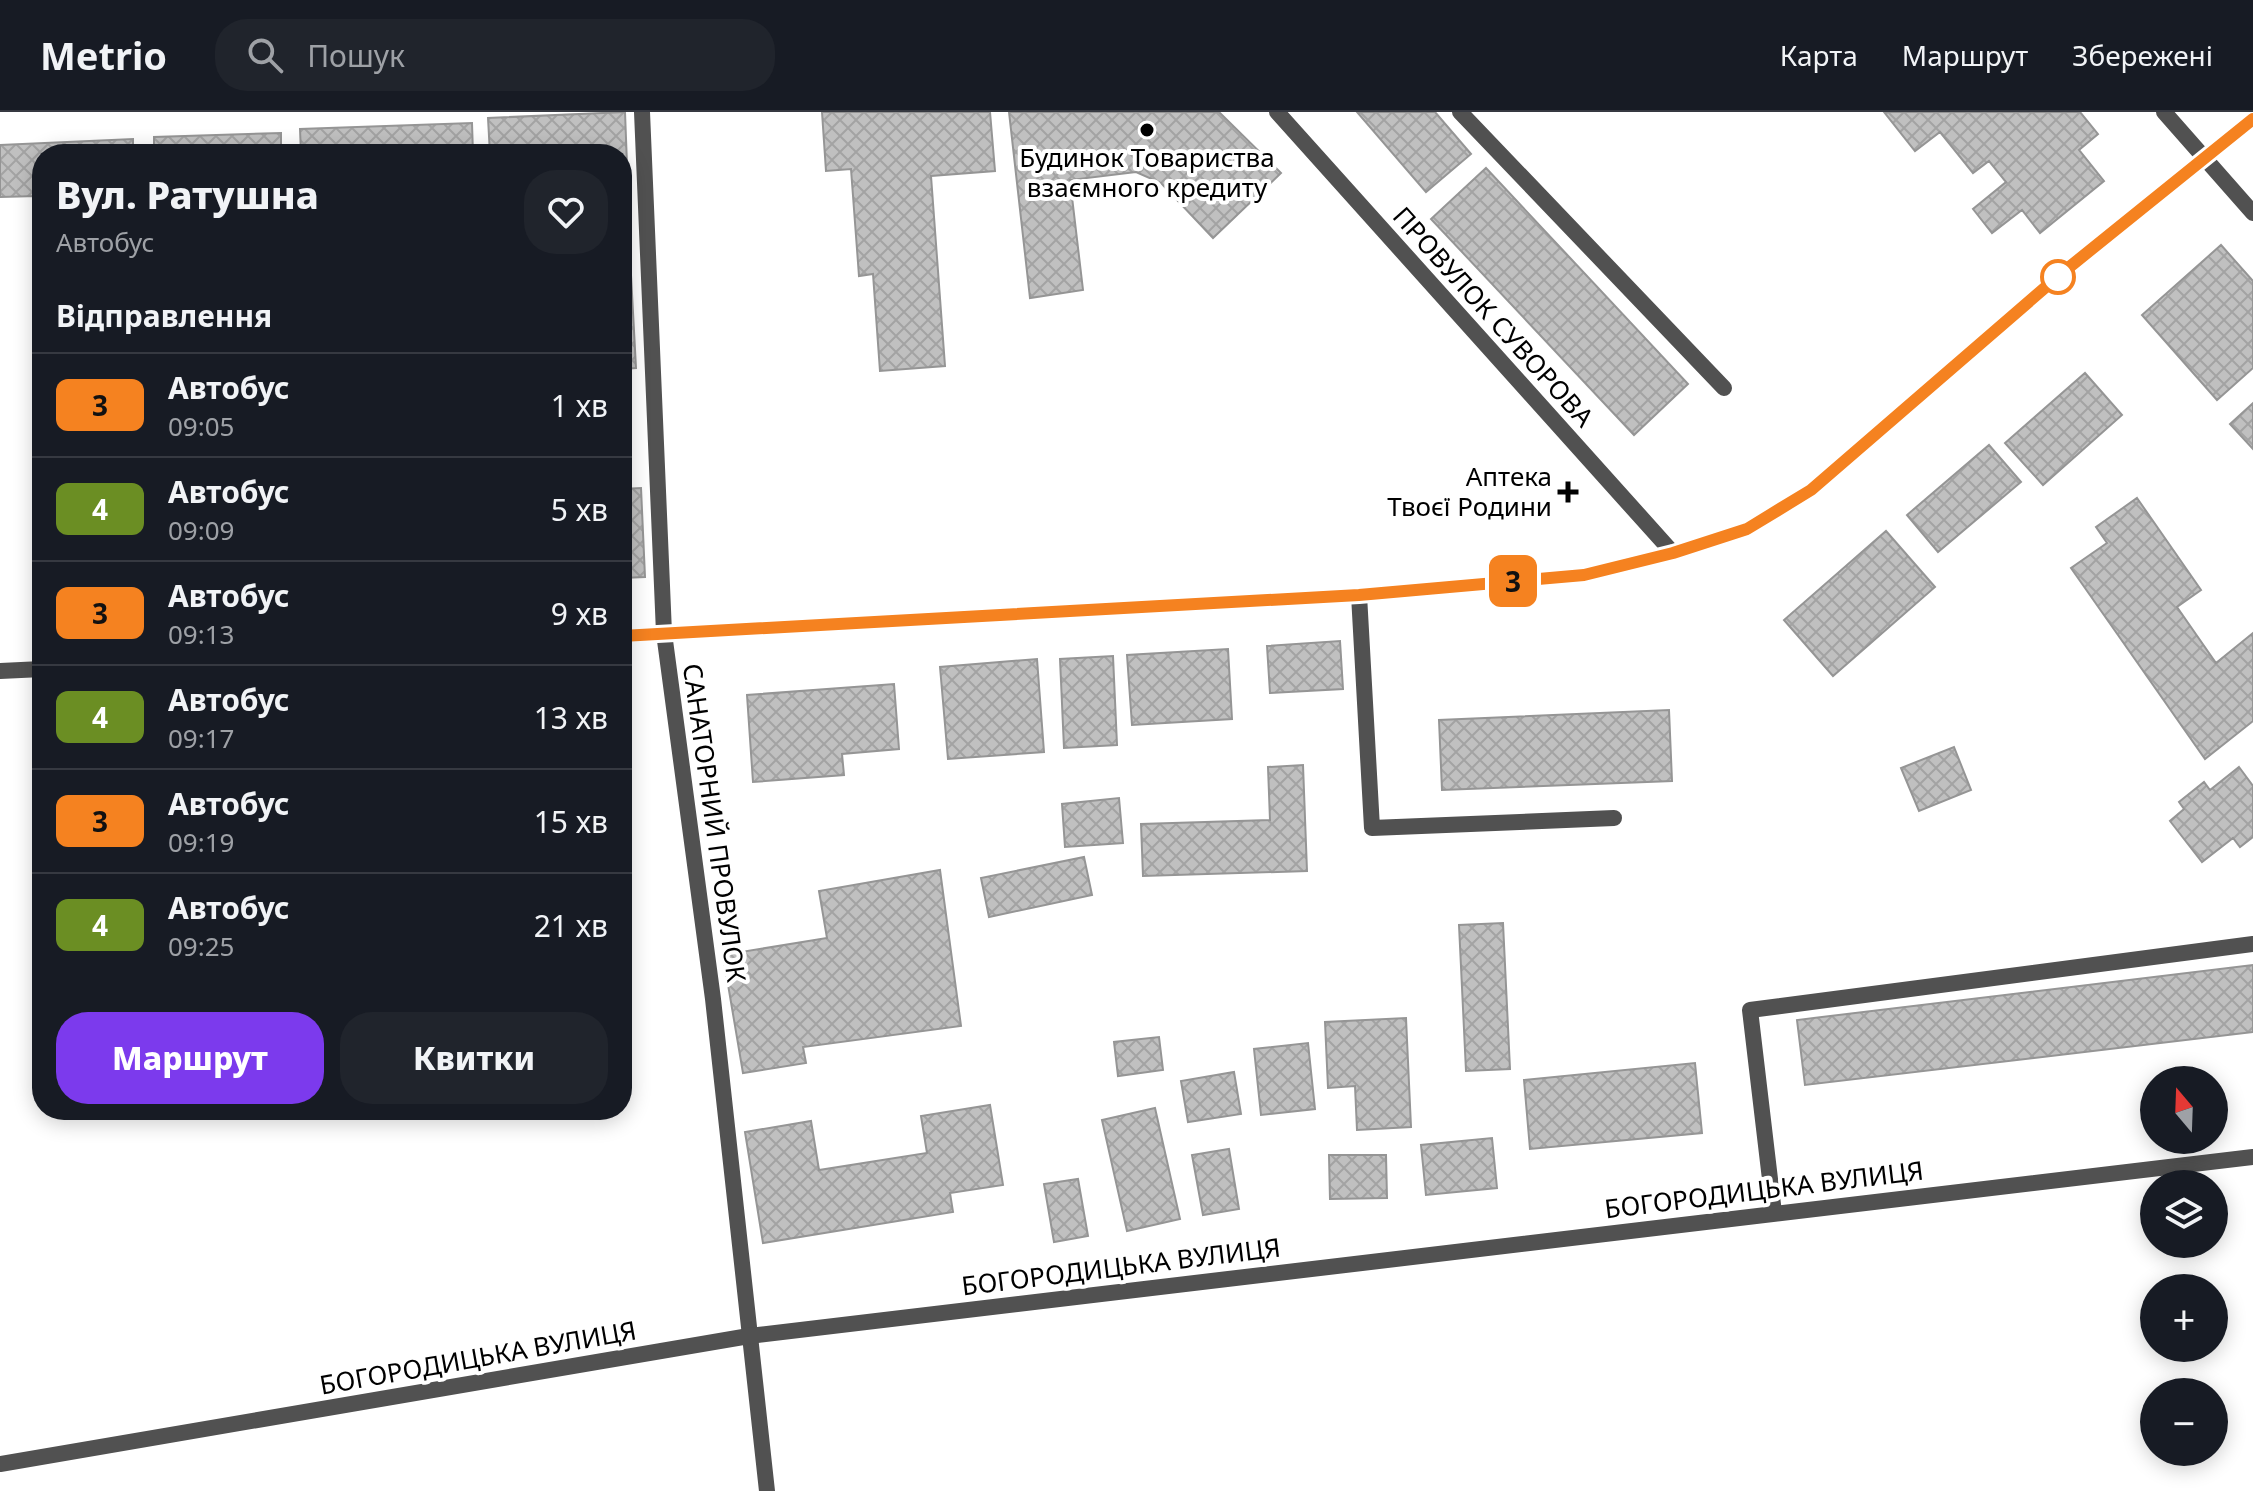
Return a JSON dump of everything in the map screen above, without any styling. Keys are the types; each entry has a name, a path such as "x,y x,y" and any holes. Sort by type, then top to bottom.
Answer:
{"street":[{"name":"САНАТОРНИЙ ПРОВУЛОК","path":"642,112 664,633 713,999 767,1491"},
{"name":"ПРОВУЛОК СУВОРОВА","path":"1277,112 1673,553"},
{"path":"1460,112 1724,388"},
{"path":"2164,112 2253,213"},
{"path":"632,635 1359,595 1584,575 1673,553 1747,529 1811,490 2062,273 2253,119"},
{"path":"1359,595 1372,828 1614,818"},
{"path":"0,671 32,669"},
{"path":"1774,1213 1750,1010 2253,944"},
{"name":"БОГОРОДИЦЬКА ВУЛИЦЯ","path":"0,1464 749,1336 2253,1157"}],"building":[{"path":"625,112 626,144 489,144 488,118"},
{"path":"822,112 990,112 995,171 931,176 945,366 880,371 873,274 859,276 851,169 826,171"},
{"path":"1009,112 1219,112 1281,173 1213,238 1161,183 1136,172 1070,180 1083,290 1030,298"},
{"path":"1357,112 1435,112 1471,154 1426,192"},
{"path":"1884,112 2080,112 2098,134 2079,150 2104,181 2040,233 2022,210 1992,233 1973,209 2006,182 1989,161 1973,173 1940,132 1915,151"},
{"path":"472,123 473,144 301,144 300,129"},
{"path":"281,133 281,144 154,144 154,137"},
{"path":"133,139 133,144 32,144 32,196 0,197 0,145"},
{"path":"1486,168 1688,384 1634,435 1431,219"},
{"path":"2221,245 2253,281 2253,368 2217,400 2142,315"},
{"path":"632,294 636,368 632,368"},
{"path":"2085,373 2122,415 2043,485 2005,443"},
{"path":"2253,403 2253,449 2230,424"},
{"path":"1989,445 2021,482 1938,552 1907,515"},
{"path":"632,488 641,488 645,577 632,578"},
{"path":"2137,498 2201,590 2177,607 2216,663 2253,633 2253,721 2205,759 2071,568 2107,543 2096,527"},
{"path":"1886,531 1935,587 1833,676 1784,620"},
{"path":"1340,641 1343,689 1270,693 1267,646"},
{"path":"1228,649 1232,719 1132,725 1127,655"},
{"path":"1113,656 1117,745 1064,748 1060,659"},
{"path":"1037,659 1044,752 948,759 940,667"},
{"path":"894,684 899,749 842,754 844,775 753,782 747,695"},
{"path":"1669,710 1672,781 1442,790 1439,720"},
{"path":"1954,747 1971,790 1919,811 1901,768"},
{"path":"1303,765 1307,871 1143,876 1141,824 1270,820 1268,767"},
{"path":"2239,767 2253,786 2253,837 2240,847 2233,838 2202,862 2170,821 2184,809 2179,802 2204,782 2210,790"},
{"path":"1119,798 1123,843 1065,847 1062,804"},
{"path":"1084,857 1092,895 989,917 981,878"},
{"path":"940,870 961,1026 803,1047 806,1063 743,1073 723,955 827,938 819,891"},
{"path":"1503,923 1510,1069 1466,1071 1459,925"},
{"path":"2253,965 2253,1032 1805,1085 1797,1020"},
{"path":"1406,1018 1411,1127 1357,1130 1355,1086 1328,1088 1325,1022"},
{"path":"1159,1037 1163,1070 1118,1076 1114,1042"},
{"path":"1308,1043 1315,1109 1261,1115 1254,1049"},
{"path":"1695,1063 1702,1133 1530,1149 1524,1080"},
{"path":"1234,1072 1241,1114 1188,1122 1181,1081"},
{"path":"990,1105 1003,1185 950,1193 953,1212 763,1243 745,1132 811,1121 819,1170 927,1153 921,1116"},
{"path":"1155,1108 1180,1219 1127,1231 1102,1120"},
{"path":"1492,1138 1497,1188 1426,1195 1421,1145"},
{"path":"1229,1149 1239,1209 1203,1215 1192,1155"},
{"path":"1329,1155 1386,1155 1387,1198 1330,1199"},
{"path":"1078,1179 1088,1236 1054,1242 1044,1184"}],"bus line":[{"name":"3","path":"632,635 1359,595 1584,575 1673,553 1747,529 1811,490 2062,273 2253,119"}],"place":[{"name":"Будинок Товариства взаємного кредиту","path":"1147,130"},
{"name":"Аптека Твоєї Родини","path":"1568,492"}]}
